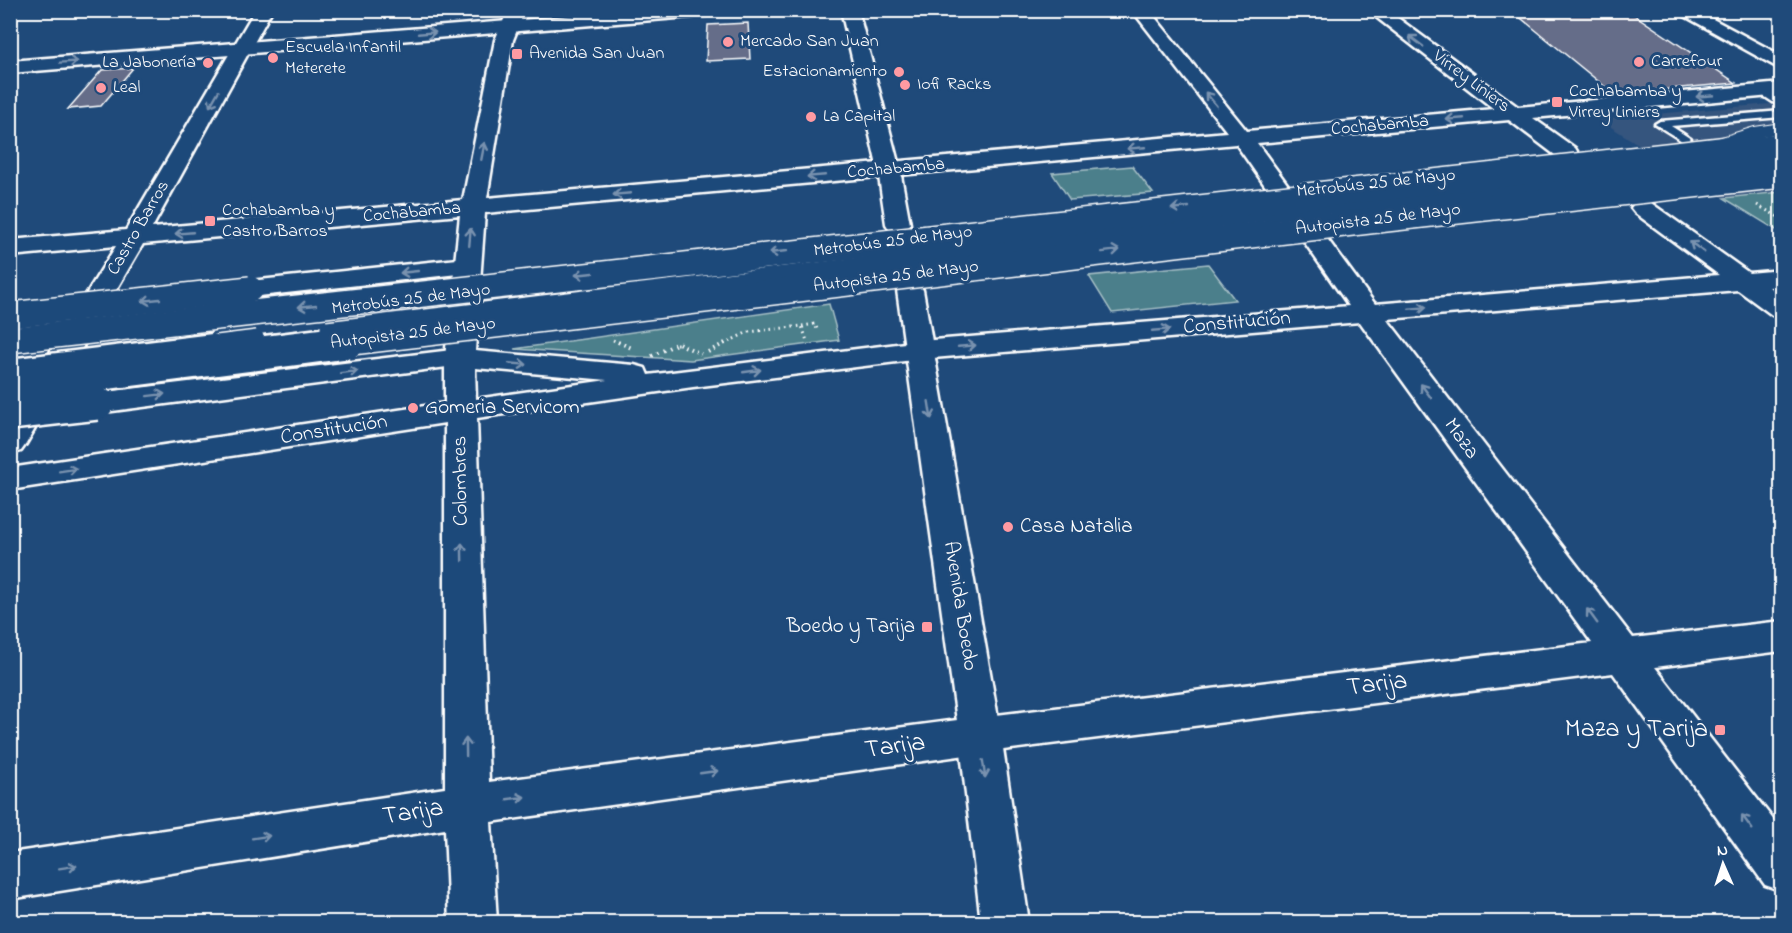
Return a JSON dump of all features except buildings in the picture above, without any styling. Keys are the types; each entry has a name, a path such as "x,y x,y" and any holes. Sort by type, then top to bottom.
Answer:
{"main road":[{"name":"Castro Barros","path":"10,444 134,237 244,49 264,10"},
{"path":"10,67 244,49 513,19 714,10"},
{"path":"849,10 889,170 898,224"},
{"name":"Maza","path":"1140,10 1243,139 1367,312 1620,655 1782,869"},
{"name":"Virrey Liniers","path":"1375,10 1567,153"},
{"path":"1682,10 1782,64"},
{"name":"Colombres","path":"473,922 467,805 459,411 460,358 473,208 501,55 513,19"},
{"name":"Cochabamba","path":"10,248 1772,90"},
{"name":"Autopista 25 de Mayo","path":"10,340 1369,187 1690,147 1782,144"},
{"name":"Autopista 25 de Mayo","path":"10,385 331,344 1374,220 1748,191 1782,175"},
{"path":"1643,208 1782,309"},
{"path":"10,315 467,266"},
{"name":"Constitución","path":"10,479 459,411 921,350 1782,278"},
{"name":"Avenida Boedo","path":"910,290 980,735 1005,922"},
{"name":"Constitución","path":"10,413 460,358 694,379"},
{"name":"Tarija","path":"10,876 467,805 980,735 1782,636"}],"lane":[{"path":"1772,90 1782,105"},
{"path":"1782,114 1660,124 1690,147 1782,128"},
{"name":"Metrobús 25 de Mayo","path":"317,330 1320,208 1782,158"},
{"path":"1748,191 1782,183"},
{"path":"10,367 270,335"}],"path":[{"path":"1748,191 1782,219"},
{"path":"748,332 815,324 818,329"},
{"path":"802,326 805,338"}],"shaded area":[{"path":"1781,103 1781,192 1724,198 1598,119"}],"green space":[{"path":"1132,166 1153,193 1070,200 1052,173"},
{"path":"1781,192 1781,233 1724,198"},
{"path":"1208,264 1235,300 1112,313 1089,276"},
{"path":"829,304 839,340 691,360 514,349"}],"place":[{"name":"Mercado San Juan","path":"728,42"},
{"name":"Avenida San Juan","path":"517,54"},
{"name":"Escuela Infantil Meterete","path":"273,58"},
{"name":"Carrefour","path":"1639,62"},
{"name":"La Jabonería","path":"208,63"},
{"name":"Estacionamiento","path":"899,72"},
{"name":"Iofi Racks","path":"905,85"},
{"name":"Leal","path":"101,88"},
{"name":"Cochabamba y Virrey Liniers","path":"1557,102"},
{"name":"La Capital","path":"811,117"},
{"name":"Cochabamba y Castro Barros","path":"210,221"},
{"name":"Gomeria Servicom","path":"413,408"},
{"name":"Casa Natalia","path":"1008,527"},
{"name":"Boedo y Tarija","path":"927,627"},
{"name":"Maza y Tarija","path":"1720,730"}]}
